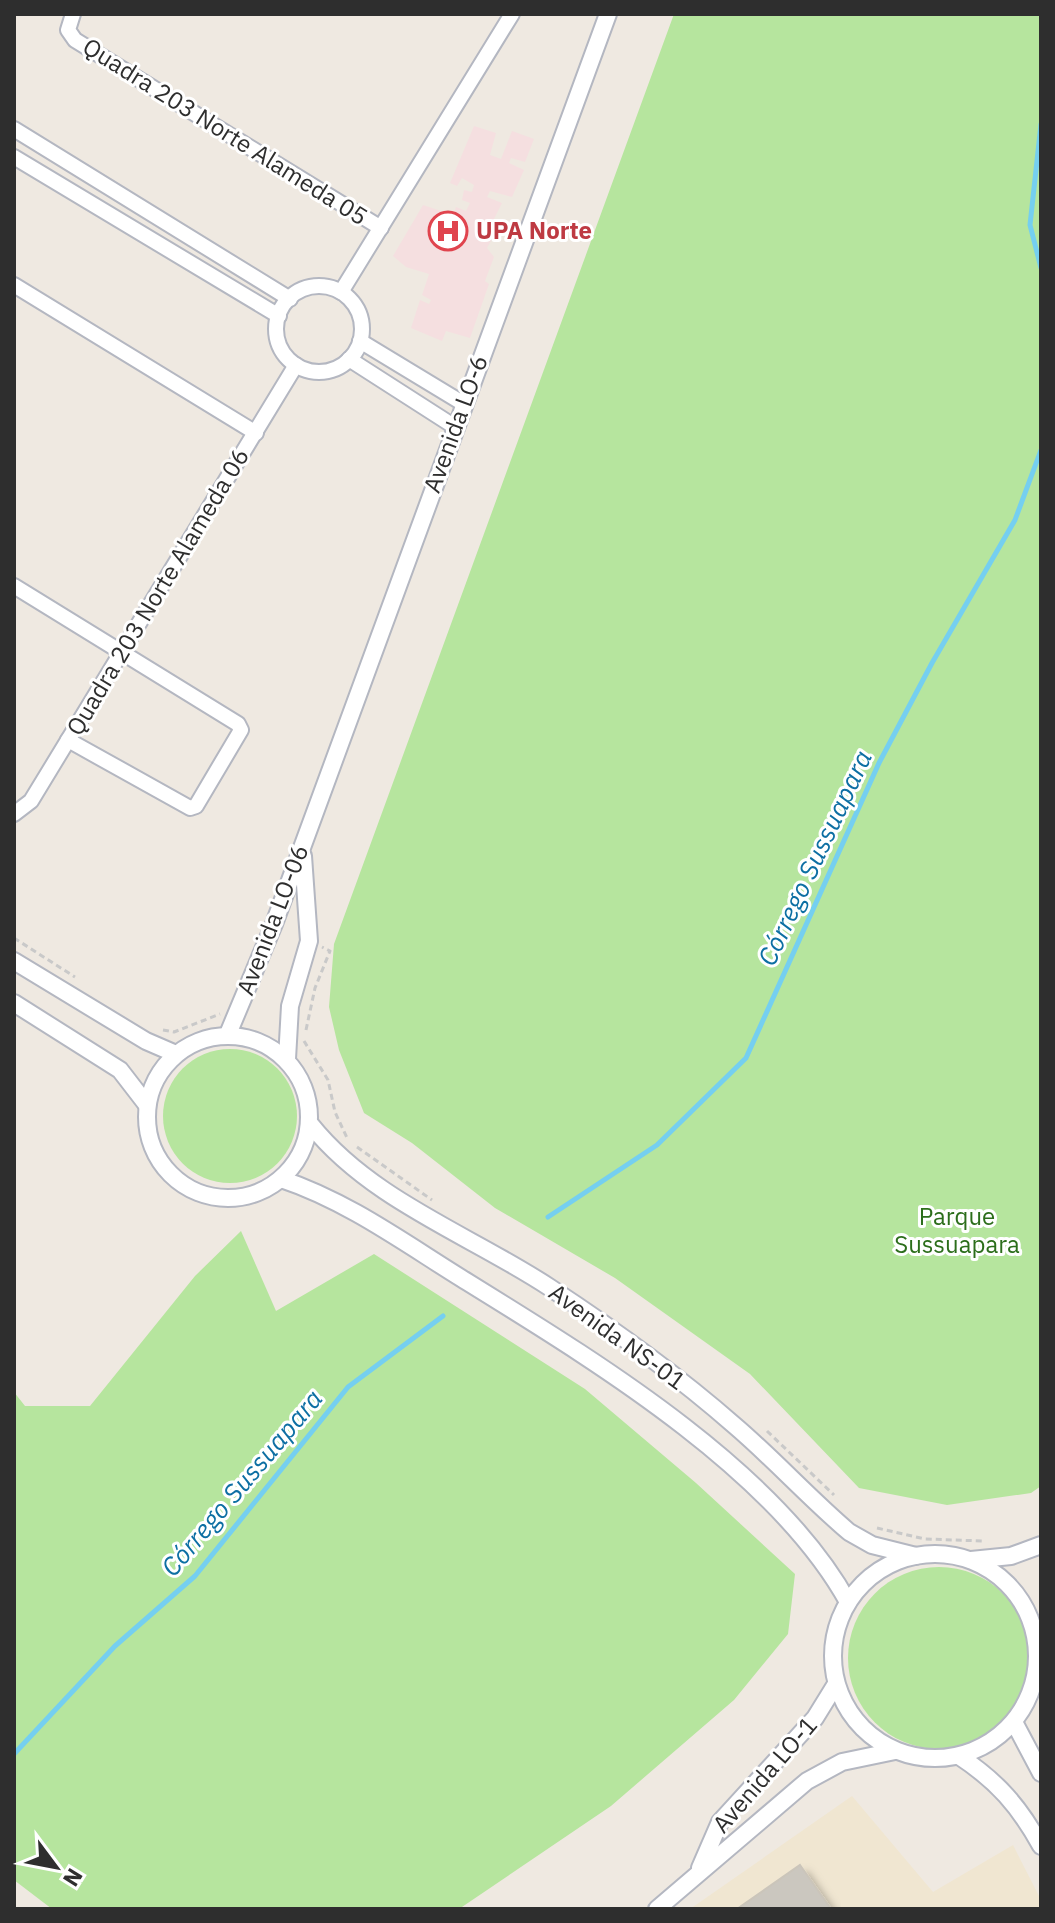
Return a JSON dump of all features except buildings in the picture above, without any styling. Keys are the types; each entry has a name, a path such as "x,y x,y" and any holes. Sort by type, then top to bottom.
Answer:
{"street":[{"name":"Quadra 203 Norte Alameda 05","path":"73,14 67,24 69,35 381,228"},
{"path":"341,292 512,14"},
{"name":"Avenida LO-6","path":"305,834 608,14"},
{"path":"14,129 290,299"},
{"path":"14,157 279,316"},
{"path":"14,285 256,433"},
{"path":"314,287 341,292 359,314 360,341 349,359 322,372 296,365 280,345 279,316 290,299 314,287"},
{"path":"360,341 464,404"},
{"path":"349,359 455,427"},
{"name":"Quadra 203 Norte Alameda 06","path":"14,814 31,801 296,365"},
{"path":"14,586 238,724 241,730 193,808 185,807 68,740"},
{"name":"Avenida LO-06","path":"287,1059 290,1006 309,941 302,875 305,834"},
{"name":"Avenida LO-06","path":"228,1034 274,924 305,834"},
{"path":"14,961 146,1041 176,1054"},
{"path":"14,1003 120,1070 147,1105"},
{"path":"228,1034 260,1041 287,1059 303,1083 311,1125 304,1148 281,1179 258,1193 231,1199 205,1196 180,1184 161,1164 150,1140 147,1105 161,1071 176,1054 200,1040 228,1034"},
{"name":"Avenida NS-01","path":"311,1125 331,1150 362,1175 548,1287 626,1341 734,1425 849,1532 872,1545 916,1556"},
{"name":"Avenida NS-01","path":"281,1179 348,1208 576,1350 672,1419 780,1512 832,1573 848,1602"},
{"path":"971,1560 1011,1556 1041,1545"},
{"path":"944,1554 971,1560 996,1573 1016,1592 1030,1616 1039,1639 1037,1671 1029,1698 1014,1722 993,1741 959,1756 913,1757 895,1751 864,1731 847,1709 836,1684 835,1642 848,1602 866,1581 890,1565 916,1556 944,1554"},
{"name":"Avenida LO-1","path":"700,1869 720,1822 742,1794 796,1741 836,1684"},
{"path":"1014,1722 1041,1773"},
{"name":"Avenida LO-1","path":"657,1909 700,1869 807,1781 842,1762 895,1751"},
{"path":"959,1756 999,1785 1014,1801 1041,1846"}],"path":[{"path":"14,938 79,980"},
{"path":"309,941 330,951 315,988 303,1040 328,1080 335,1112 349,1141 443,1207"},
{"path":"152,1028 174,1032 231,1007"},
{"path":"756,1422 844,1505"},
{"path":"864,1525 925,1539 984,1541"}],"shaded area":[{"name":"UPA Norte","path":"474,126 496,133 490,155 501,159 512,131 534,139 525,162 511,158 509,163 524,170 512,197 490,191 487,197 502,203 486,235 492,239 487,248 494,257 485,281 489,284 470,338 446,331 442,341 411,328 420,300 429,304 431,300 422,295 429,274 406,267 393,256 423,205 447,213 442,223 450,226 456,207 466,211 470,203 462,200 464,190 472,192 474,185 462,178 457,186 450,183"},
{"path":"852,1796 933,1892 1013,1845 1041,1900 1041,1909 690,1909"}],"green space":[{"name":"Parque Sussuapara","path":"674,14 1041,16 1041,1486 1031,1493 947,1505 859,1488 750,1374 615,1278 495,1208 412,1143 364,1113 339,1050 329,1007 334,944"},
{"path":"230,1049 256,1054 278,1068 292,1090 297,1116 292,1142 278,1164 256,1178 230,1183 204,1178 182,1164 168,1142 163,1116 168,1090 182,1068 204,1054"},
{"path":"241,1231 276,1311 374,1254 585,1389 696,1483 795,1574 788,1634 734,1700 611,1806 459,1909 52,1909 14,1880 14,1392 25,1406 90,1406 195,1276"},
{"path":"939,1567 974,1574 1003,1594 1023,1623 1030,1658 1023,1693 1003,1722 974,1742 939,1749 904,1742 875,1722 855,1693 848,1658 855,1623 875,1594 904,1574"}],"waterway":[{"name":"Córrego Sussuapara","path":"1041,124 1030,225 1041,268"},
{"name":"Córrego Sussuapara","path":"548,1217 657,1145 746,1058 879,763 932,663 1015,520 1041,450"},
{"name":"Córrego Sussuapara","path":"14,1754 115,1646 195,1576 348,1387 443,1316"}],"place":[{"name":"UPA Norte","path":"448,231"}]}
